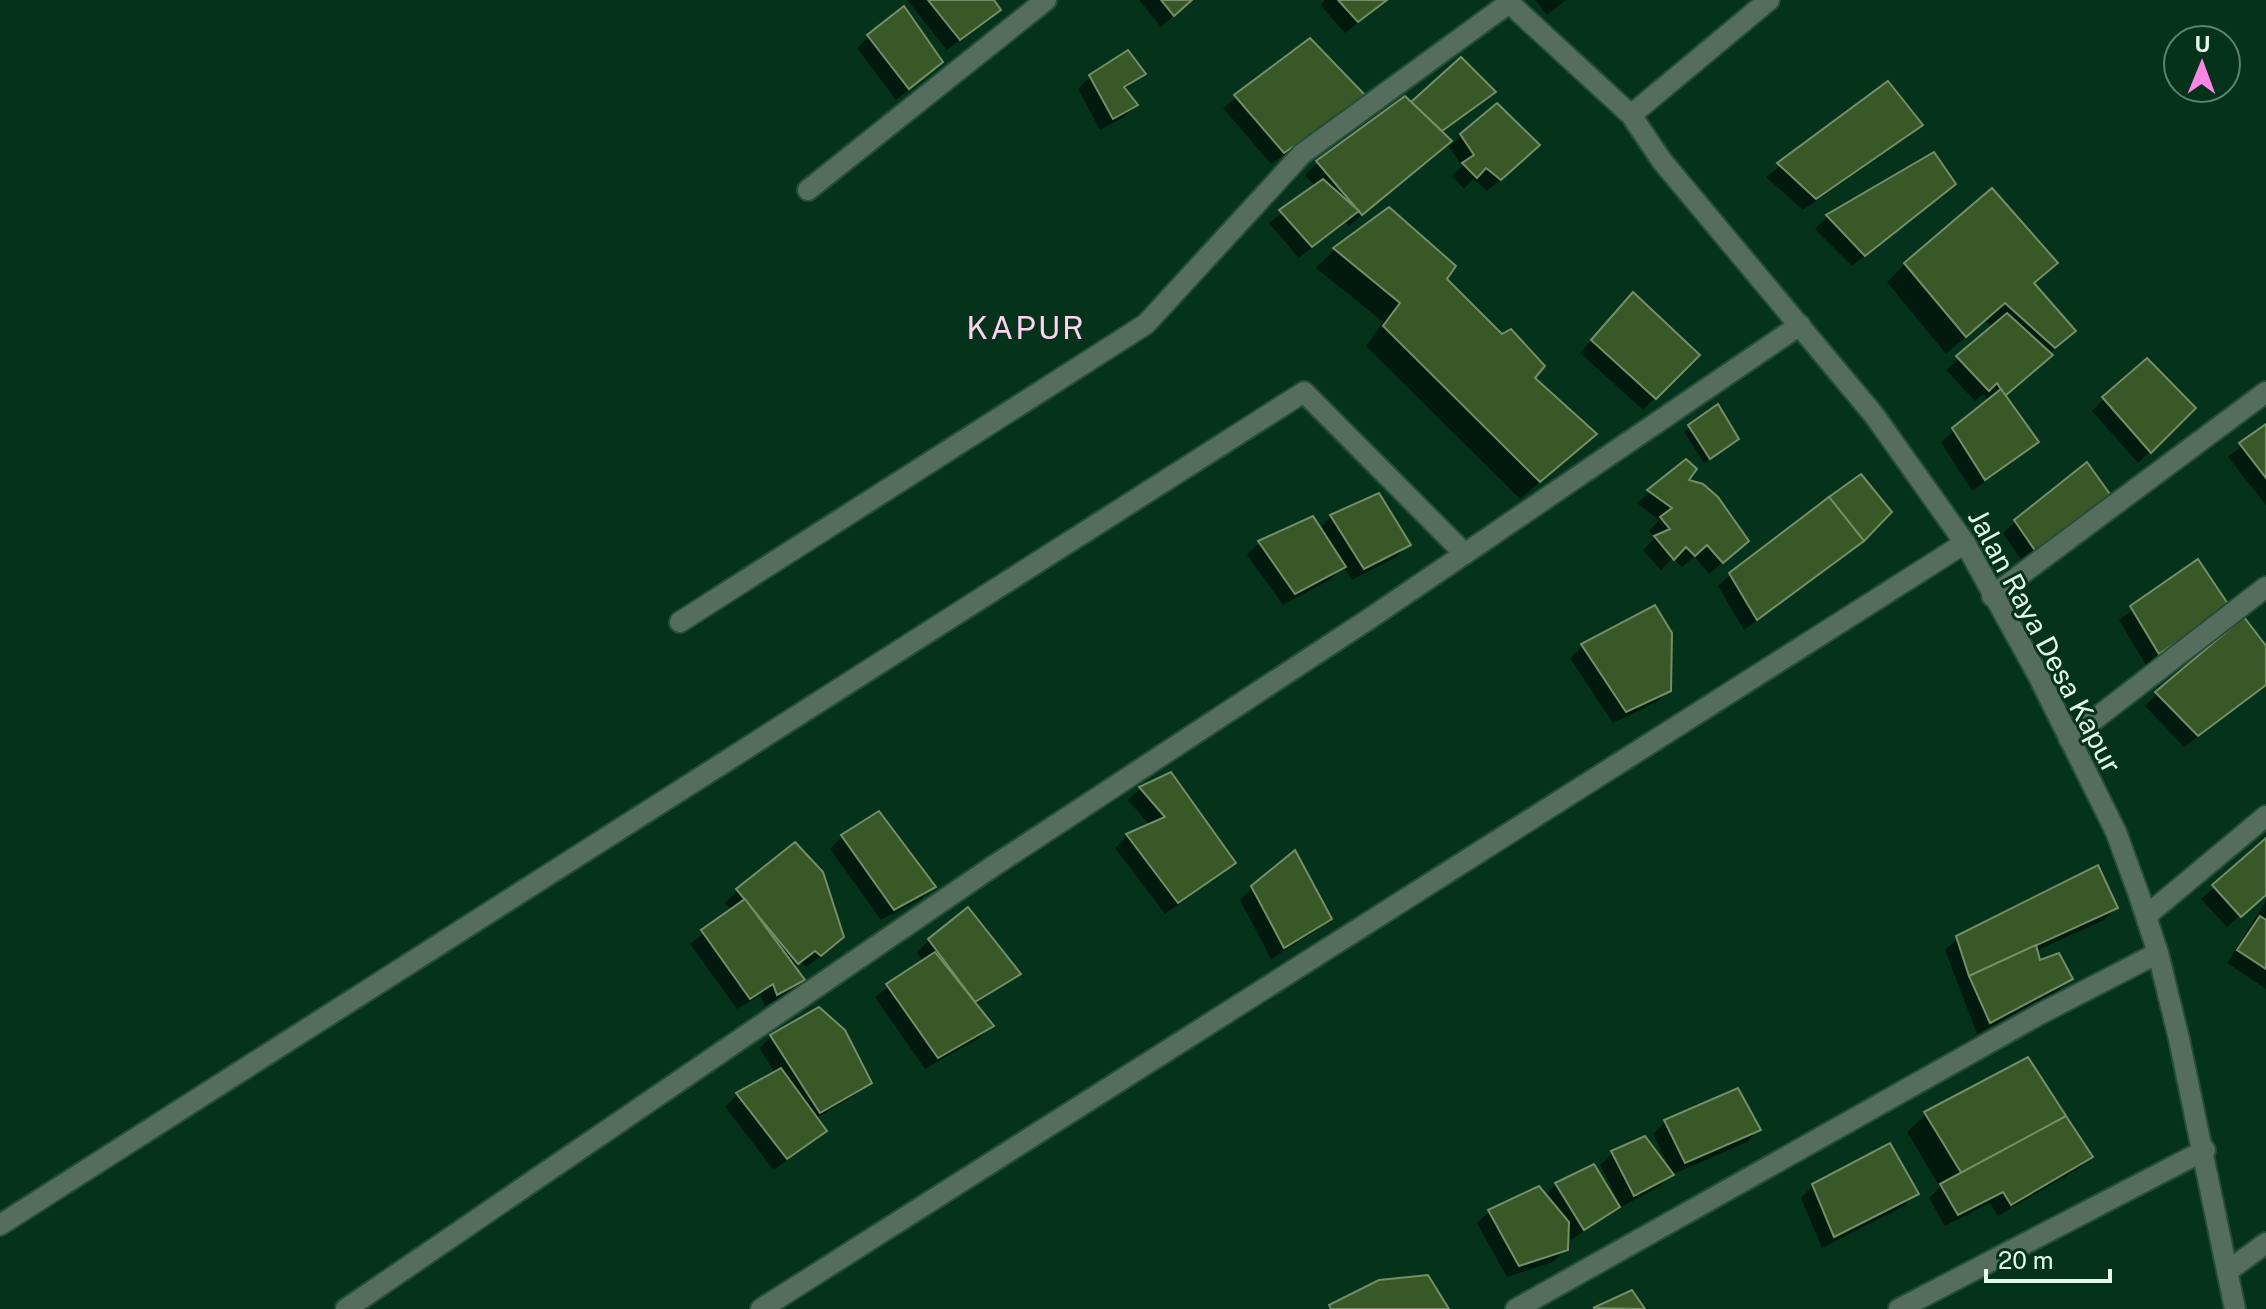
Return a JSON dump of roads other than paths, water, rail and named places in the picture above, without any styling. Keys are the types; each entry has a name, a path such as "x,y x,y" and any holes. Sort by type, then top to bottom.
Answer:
{"street":[{"path":"808,190 1046,0"},
{"path":"1631,115 1769,0"},
{"path":"680,622 1146,324 1302,154 1508,2"},
{"name":"Jalan Raya Desa Kapur","path":"1508,2 1631,115 1662,161 1874,415 1965,543 2039,677 2116,832 2146,916 2158,953 2205,1150 2235,1309"},
{"path":"346,1309 992,867 1465,554 1800,325"},
{"path":"0,1225 1304,392 1465,554"},
{"path":"1992,596 2266,392"},
{"path":"761,1309 1965,543"},
{"path":"2069,739 2266,587"},
{"path":"2146,916 2266,816"},
{"path":"1516,1309 2040,1014 2158,953"},
{"path":"1899,1309 2205,1150"},
{"path":"2228,1271 2266,1243"}],"district":[{"name":"KAPUR","path":"1026,328"}]}
